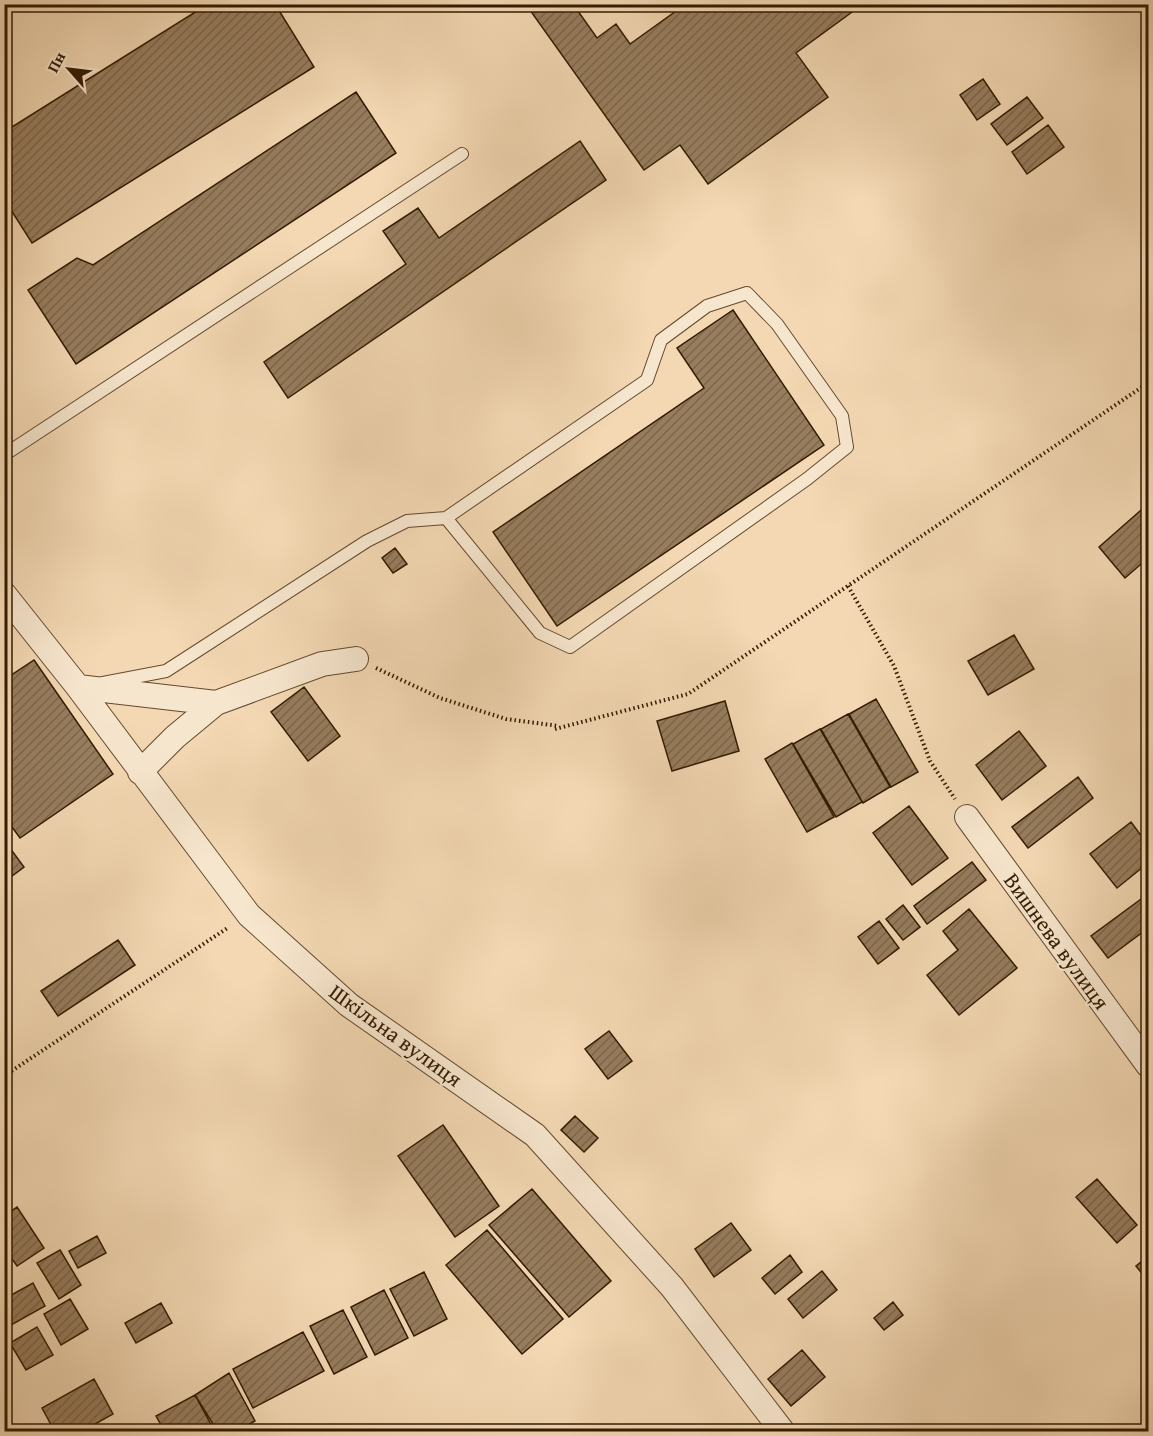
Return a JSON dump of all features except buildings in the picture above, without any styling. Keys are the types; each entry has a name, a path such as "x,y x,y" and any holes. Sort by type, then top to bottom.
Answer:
{"street":[{"name":"Шкільна вулиця","path":"4,594 78,687 249,915 349,1005 534,1135 672,1287 783,1431"},
{"path":"140,772 175,737 216,703 322,664 356,659"},
{"path":"78,687 216,703"},
{"name":"Вишнева вулиця","path":"967,817 1149,1065"}],"lane":[{"path":"4,455 462,154"},
{"path":"78,687 166,671 367,541 407,521 446,518 647,381 661,340 707,306 747,293 777,324 842,416 847,447 807,479 570,647 540,633 446,518"}],"path":[{"path":"555,729 688,694 1149,383"},
{"path":"848,586 894,666 930,761 967,817"},
{"path":"356,659 440,698 506,719 562,727"},
{"path":"4,1076 249,915"},
{"path":"4,1170 9,1178"}]}
